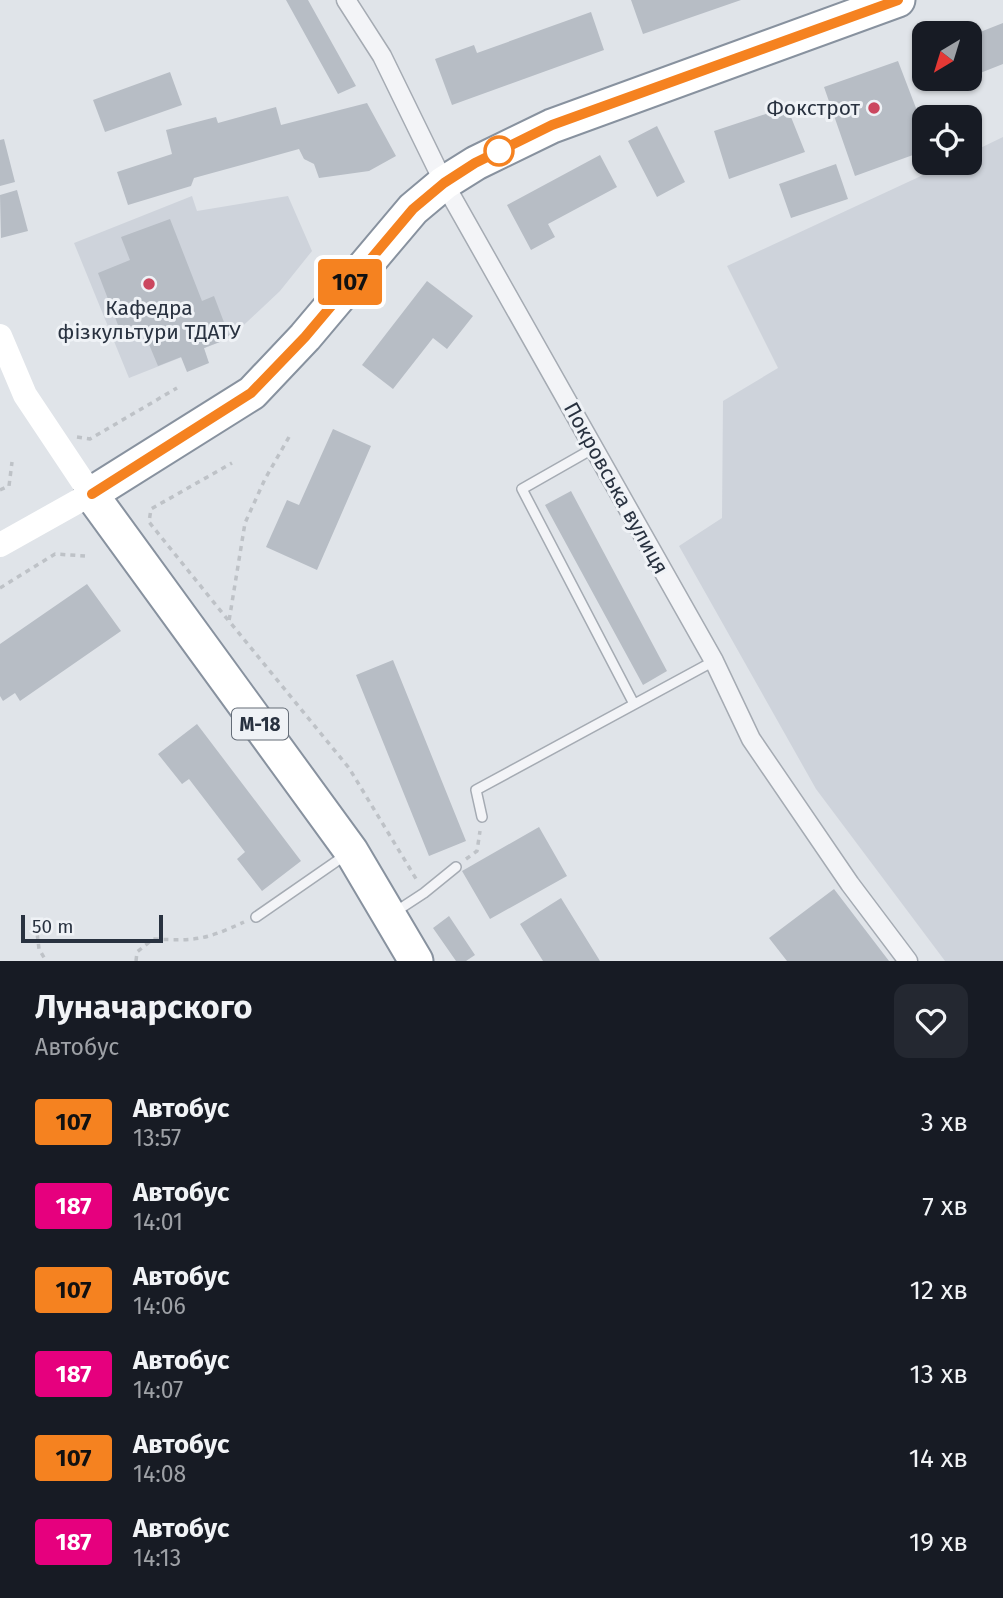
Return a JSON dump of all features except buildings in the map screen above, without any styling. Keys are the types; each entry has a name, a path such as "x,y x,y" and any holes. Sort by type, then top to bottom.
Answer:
{"highway":[{"path":"92,494 251,393 305,337 413,209 444,183 475,163 552,125 898,0"},
{"name":"М-18","path":"92,494 351,851 416,961"}],"main road":[{"path":"0,336 24,395 92,494 0,545"}],"street":[{"name":"Покровська вулиця","path":"346,0 382,56 444,183 714,661 751,739 850,884 908,961"}],"lane":[{"path":"594,448 522,489 634,704"},
{"path":"482,817 476,790 714,661"},
{"path":"256,916 351,851"},
{"path":"391,915 456,867"}],"path":[{"path":"65,436 90,439 177,388"},
{"path":"229,621 246,523 265,479 289,437"},
{"path":"0,490 9,485 12,462"},
{"path":"232,463 151,509 149,522 349,768 424,893"},
{"path":"0,588 55,554 85,556"},
{"path":"477,850 482,817"},
{"path":"136,961 137,952 153,939 193,941 214,936 256,916"},
{"path":"36,924 39,949 46,961"}],"shaded area":[{"path":"1003,137 1003,961 945,961 816,789 679,546 722,518 723,401 778,368 727,266 923,175 982,175 982,147"},
{"path":"192,196 197,211 288,196 312,251 280,291 230,338 129,378 74,243"}],"bus line":[{"name":"107","path":"92,494 251,393 305,337 413,209 444,183 475,163 552,125 898,0"}],"place":[{"name":"Фокстрот","path":"874,108"},
{"name":"Кафедра фізкультури ТДАТУ","path":"149,284"}]}
